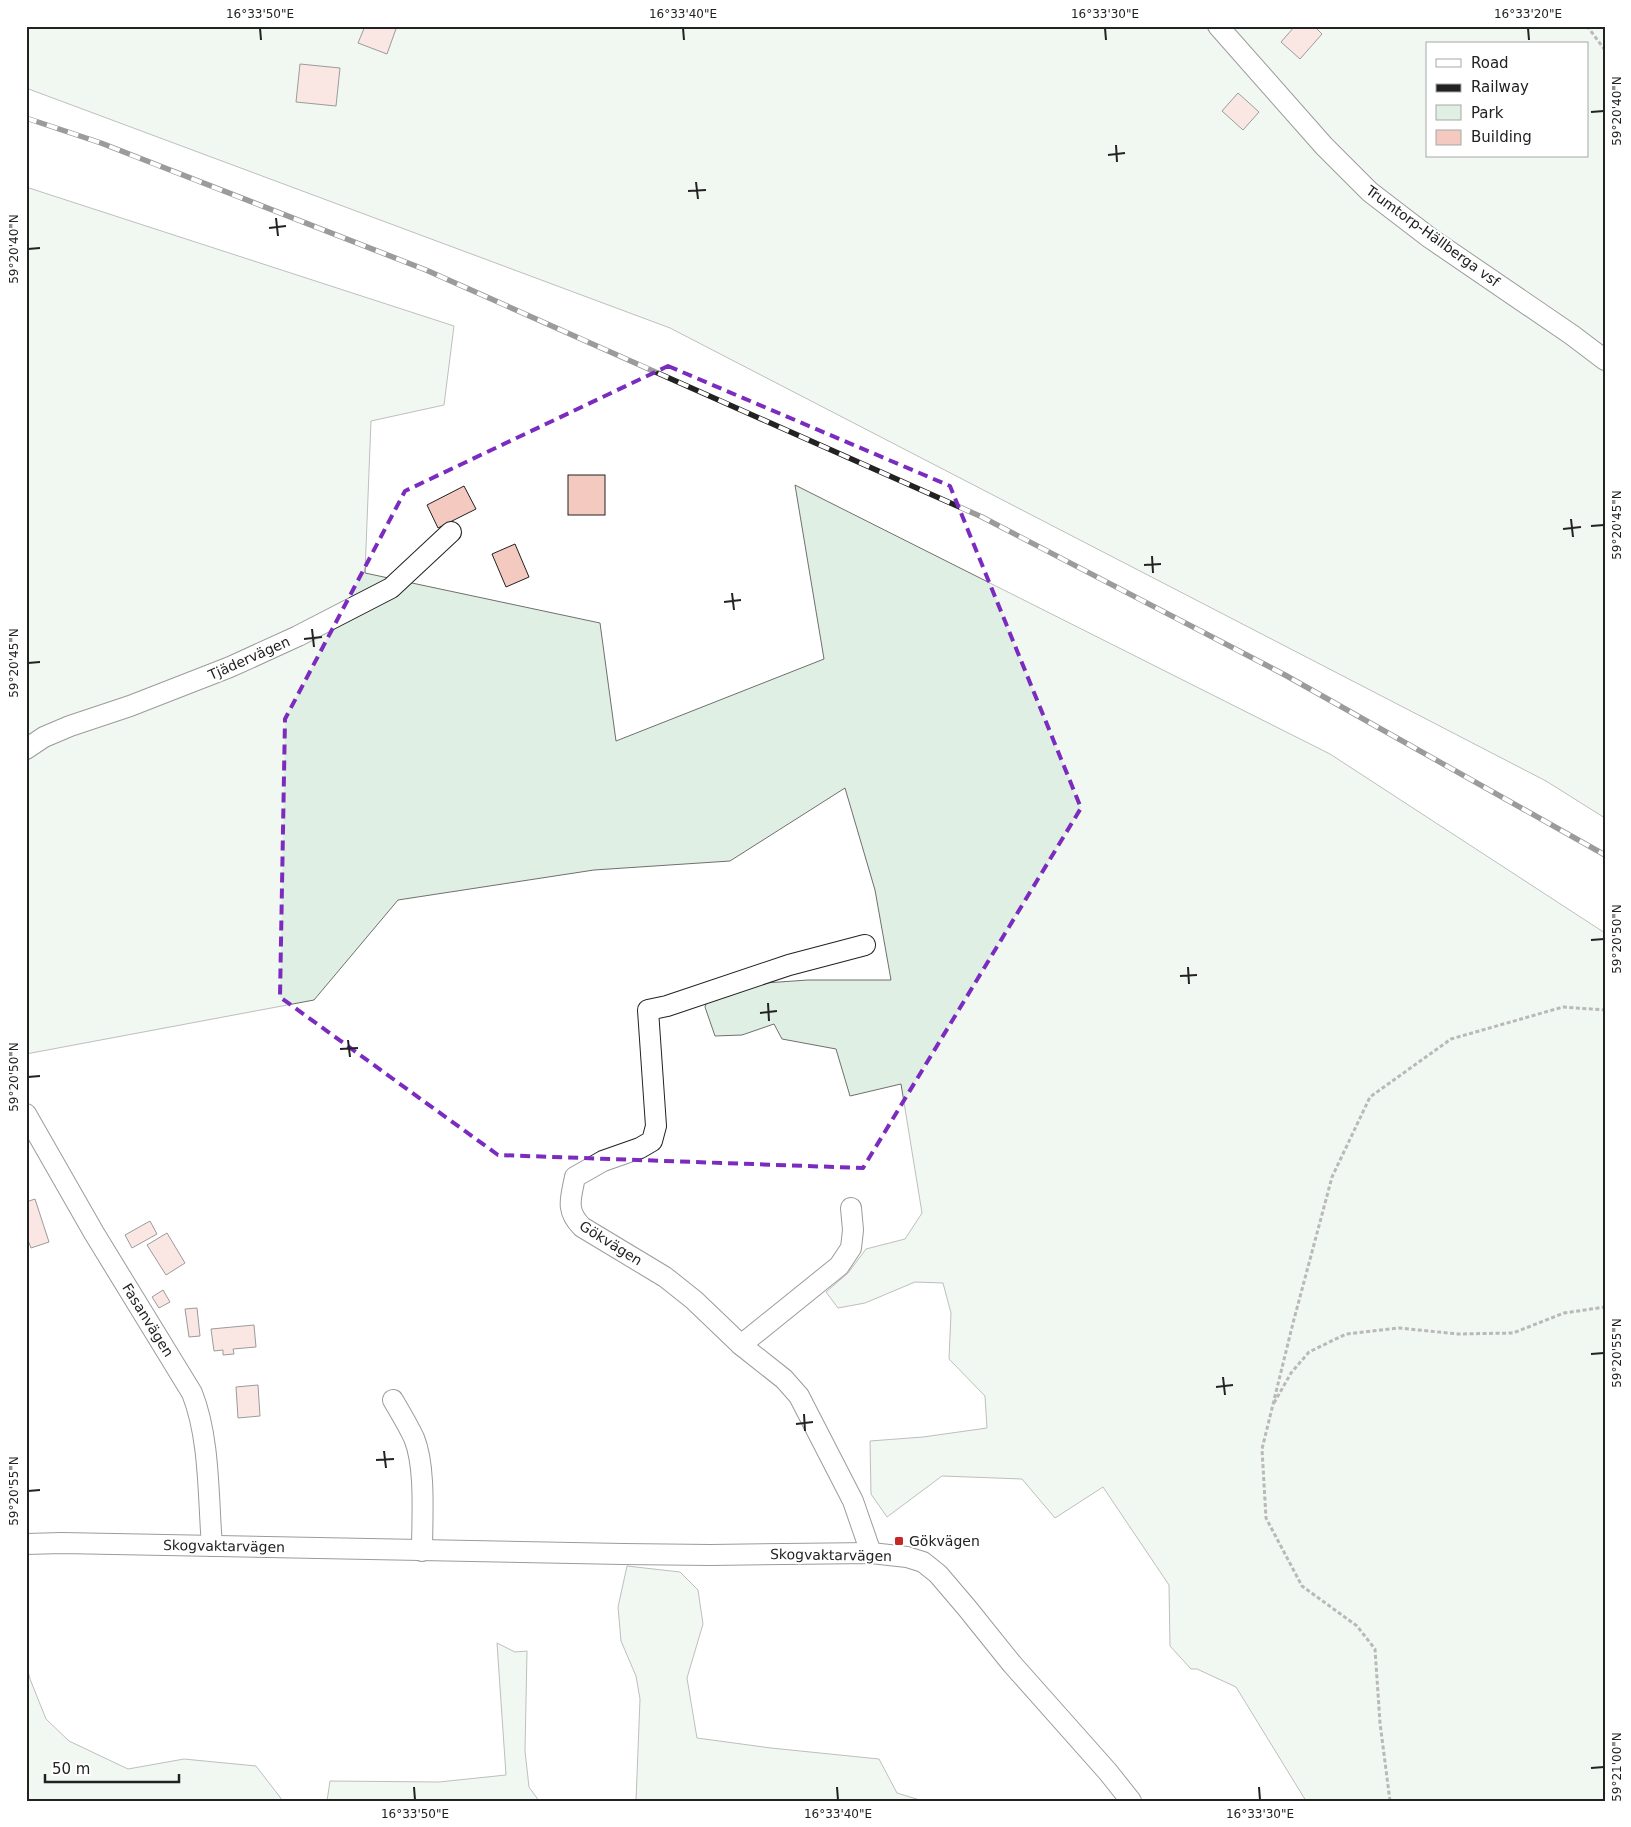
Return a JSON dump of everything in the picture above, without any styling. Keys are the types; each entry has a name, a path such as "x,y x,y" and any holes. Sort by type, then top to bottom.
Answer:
{"street":[{"name":"Trumtorp-Hällberga vsf","path":"1218,26 1324,146 1370,192 1430,238 1572,335 1605,360"},
{"name":"Tjädervägen","path":"26,749 44,737 70,726 130,706 230,668 348,611 391,588 452,532"},
{"name":"Gökvägen","path":"865,945 789,966 667,1006 648,1010 656,1126 652,1141 640,1148 604,1161 575,1177 570,1208 574,1219 582,1227 665,1277 694,1300 741,1345 784,1379 799,1396 853,1501 870,1553"},
{"name":"Fasanvägen","path":"26,1114 94,1233 192,1393 199,1410 204,1435 212,1546"},
{"path":"741,1345 839,1266 851,1248 854,1230 851,1208"},
{"path":"393,1400 414,1438 418,1453 422,1551"},
{"name":"Skogvaktarvägen","path":"26,1544 710,1555 870,1553 907,1557 923,1562 938,1574 1012,1664 1108,1772 1131,1801"}],"path":[{"path":"1587,26 1605,50"},
{"path":"1390,1801 1380,1724 1376,1649 1356,1626 1302,1586 1266,1518 1262,1449 1295,1314 1332,1177 1370,1097 1452,1039 1563,1007 1605,1010"},
{"path":"1272,1408 1292,1373 1309,1352 1346,1334 1399,1328 1458,1334 1513,1333 1564,1313 1605,1307"}],"highlighted area":[{"path":"668,366 950,486 1081,808 863,1168 498,1155 280,997 285,719 405,491"}],"green space":[{"path":"26,26 1605,26 1605,818 1546,781 670,328 26,88"},
{"path":"26,187 454,326 444,405 371,421 365,573 600,623 616,741 824,659 795,485 1330,754 1605,933 1605,1801 1306,1801 1236,1687 1197,1669 1191,1669 1170,1646 1169,1585 1103,1487 1055,1518 1022,1479 942,1476 887,1517 871,1494 870,1441 923,1437 987,1428 985,1396 949,1359 951,1313 943,1283 915,1282 865,1303 838,1308 826,1292 848,1273 866,1249 905,1239 922,1213 901,1084 850,1096 836,1049 782,1039 774,1024 742,1035 715,1036 705,1007 707,1000 765,983 808,980 891,980 875,890 845,788 730,861 594,870 398,900 314,1000 26,1054"},
{"path":"627,1566 680,1572 698,1590 703,1624 687,1678 697,1738 879,1759 897,1793 923,1801 636,1801 640,1699 636,1676 621,1641 618,1607"},
{"path":"497,1643 515,1652 527,1651 525,1751 529,1787 539,1801 327,1801 330,1781 439,1782 506,1775"},
{"path":"26,1663 30,1679 46,1719 69,1741 128,1769 184,1759 256,1766 283,1801 26,1801"}],"building":[{"path":"365,26 397,26 387,54 358,43"},
{"path":"1295,26 1314,26 1322,34 1300,59 1281,42"},
{"path":"300,64 340,68 336,106 296,102"},
{"path":"1238,93 1259,112 1243,130 1222,111"},
{"path":"568,475 605,475 605,515 568,515"},
{"path":"464,486 476,509 438,528 427,505"},
{"path":"515,544 529,577 506,587 492,554"},
{"path":"35,1199 49,1242 31,1248 26,1235 26,1202"},
{"path":"150,1221 157,1234 132,1248 125,1235"},
{"path":"167,1233 185,1263 166,1275 147,1245"},
{"path":"163,1290 170,1302 159,1308 152,1297"},
{"path":"197,1308 200,1336 189,1337 185,1309"},
{"path":"254,1325 256,1347 233,1349 234,1354 223,1355 223,1350 214,1351 211,1329"},
{"path":"258,1385 260,1416 238,1418 236,1387"}],"railway":[{"path":"26,118 101,143 426,270 982,517 1285,675 1605,855"}],"place":[{"name":"Gökvägen","path":"899,1541"}]}
